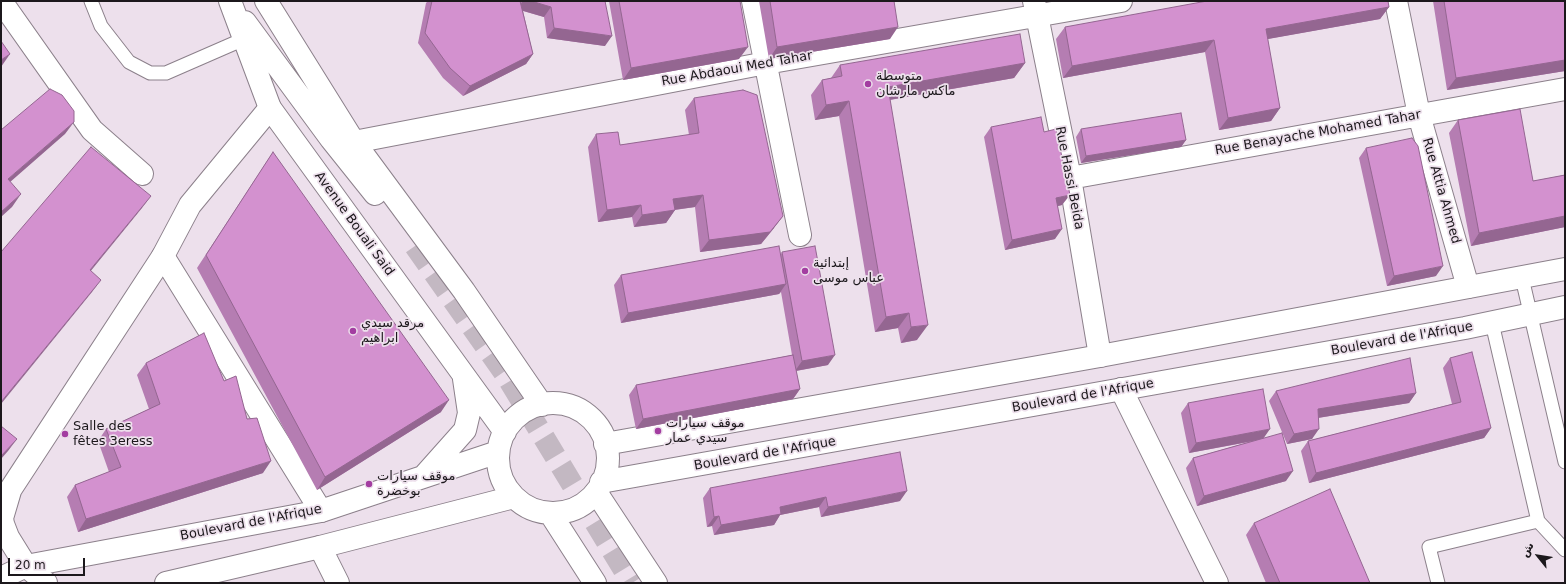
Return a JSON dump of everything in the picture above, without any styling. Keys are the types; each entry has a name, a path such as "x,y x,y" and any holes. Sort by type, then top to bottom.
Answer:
{"main road":[{"name":"Avenue Bouali Said","path":"230,1 270,108 505,432"},
{"name":"Avenue Bouali Said","path":"230,1 331,139 415,246"},
{"name":"Avenue Bouali Said","path":"265,1 331,139"},
{"name":"Avenue Bouali Said","path":"265,1 354,142 464,291 542,405"},
{"path":"753,1 800,235"},
{"name":"Rue Abdaoui Med Tahar","path":"354,142 766,63 1036,9 1121,1"},
{"name":"Rue Attia Ahmed","path":"1396,1 1420,115 1468,287"},
{"path":"1,2 92,130 142,174"},
{"name":"Rue Hassi Beida","path":"1036,9 1070,178 1100,356"},
{"name":"Rue Benayache Mohamed Tahar","path":"1070,178 1565,89"},
{"path":"1,504 12,484 163,256 190,205 270,108"},
{"path":"163,256 321,511"},
{"path":"605,444 1100,356 1565,270"},
{"name":"Boulevard de l'Afrique","path":"599,487 1121,389 1492,323 1565,307"},
{"path":"422,477 465,430 469,413 463,374"},
{"path":"1121,389 1217,583"},
{"path":"556,403 569,406 581,412 596,426 605,444 608,457 606,470 599,487 587,501 575,508 563,512 550,513 537,511 524,506 514,497 504,484 500,474 498,452 505,432 514,419 527,410 542,405 556,403"},
{"name":"Boulevard de l'Afrique","path":"1,578 26,566 321,511 498,452"},
{"path":"12,484 2,518 8,537 26,566 46,583"},
{"path":"599,487 656,583"},
{"path":"166,583 320,548 514,497"},
{"path":"550,513 595,583"},
{"path":"320,548 338,583"}],"lane":[{"path":"91,1 101,26 129,62 150,73 166,73 244,39"},
{"path":"1522,278 1565,462"},
{"path":"1492,323 1538,521 1565,550"},
{"path":"1438,583 1429,546 1538,521"}],"building":[{"path":"432,1 520,1 533,54 470,86 450,68 425,33"},
{"path":"531,1 605,1 612,36 554,28 551,7"},
{"path":"619,1 740,1 748,47 631,68"},
{"path":"770,1 894,1 898,27 777,47"},
{"path":"1207,1 1388,1 1389,7 1266,29 1280,108 1228,118 1214,40 1072,66 1065,27"},
{"path":"1444,1 1565,1 1565,60 1456,78"},
{"path":"1020,34 1025,63 888,87 928,325 911,327 909,313 886,317 849,101 826,105 822,80 842,76 840,65"},
{"path":"1,41 10,54 1,60"},
{"path":"50,89 62,95 74,111 74,122 8,179 21,194 1,212 1,130"},
{"path":"743,90 757,95 783,216 770,232 709,240 703,195 673,199 675,210 642,215 641,205 607,210 596,134 618,132 620,145 699,133 694,98"},
{"path":"1520,109 1533,181 1565,175 1565,216 1479,233 1458,120"},
{"path":"1181,113 1186,140 1086,156 1081,129"},
{"path":"1041,117 1044,132 1056,129 1070,195 1056,198 1062,229 1012,240 991,127"},
{"path":"1412,138 1418,146 1443,266 1394,276 1366,148"},
{"path":"91,147 151,196 90,270 101,280 1,402 1,252"},
{"path":"273,152 449,400 325,477 206,255"},
{"path":"779,246 786,284 628,313 621,275"},
{"path":"815,246 835,355 802,361 782,252"},
{"path":"204,333 224,381 236,376 247,419 257,418 271,461 86,519 75,485 121,467 106,429 160,404 146,363"},
{"path":"1472,352 1491,428 1316,473 1308,441 1461,402 1450,358"},
{"path":"793,355 800,389 643,419 636,385"},
{"path":"1410,358 1416,393 1318,409 1319,429 1294,434 1276,391"},
{"path":"1263,389 1270,429 1196,443 1188,403"},
{"path":"1,426 17,439 1,456"},
{"path":"1282,433 1293,471 1204,496 1193,458"},
{"path":"900,452 907,491 828,507 826,497 780,507 781,514 721,525 719,516 714,517 710,488"},
{"path":"1330,489 1370,583 1280,583 1254,523"}],"tunnel":[{"path":"415,246 506,375 632,583"}],"place":[{"name":"متوسطة ماكس مارشان","path":"868,84"},
{"name":"إبتدائية عباس موسى","path":"805,271"},
{"name":"مرقد سيدي ابراهيم","path":"353,331"},
{"name":"موقف سيارات سيدي عمار","path":"658,431"},
{"name":"Salle des fêtes 3eress","path":"65,434"},
{"name":"موقف سيارات بوخضرة","path":"369,484"}]}
